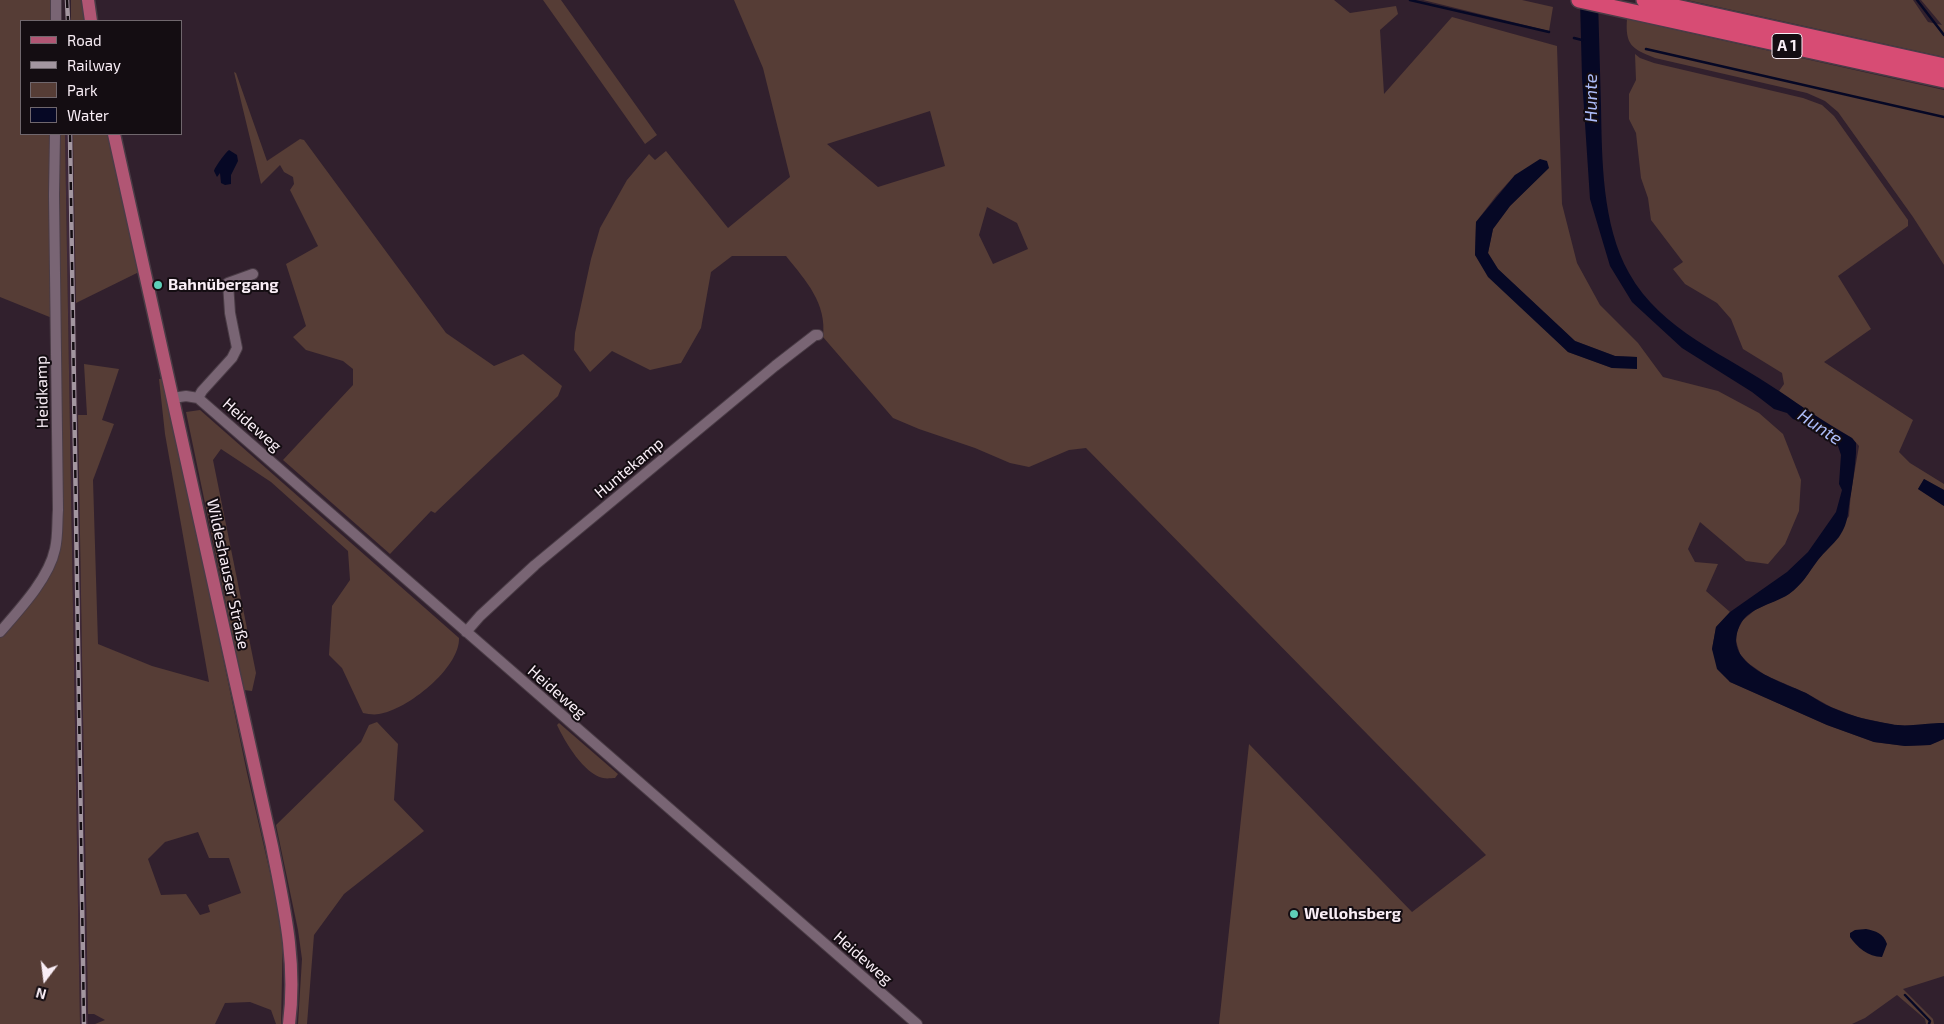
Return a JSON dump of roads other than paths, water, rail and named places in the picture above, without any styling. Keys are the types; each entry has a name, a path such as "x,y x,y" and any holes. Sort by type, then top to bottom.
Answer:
{"highway":[{"name":"A 1","path":"1579,0 1944,80"},
{"name":"A 1","path":"1644,0 1944,66"}],"main road":[{"path":"88,0 91,20"},
{"name":"Wildeshauser Straße","path":"114,135 272,846 288,928 293,982 289,1024"}],"street":[{"path":"56,0 56,20"},
{"name":"Heidkamp","path":"0,632 49,568 56,549 58,510 55,135"},
{"path":"198,398 232,358 237,348 230,313 228,283 253,274"},
{"name":"Huntekamp","path":"466,632 480,616 534,565 775,366 814,335 818,335"},
{"name":"Heideweg","path":"173,398 186,396 198,398 913,1023"}],"water":[{"name":"Hunte","path":"1580,0 1598,0 1605,191 1613,234 1629,273 1642,293 1677,326 1696,340 1852,438 1856,443 1851,494 1847,521 1843,531 1794,590 1746,616 1738,630 1736,643 1740,653 1758,671 1847,713 1869,720 1898,725 1944,723 1944,739 1930,745 1905,746 1874,742 1827,725 1730,682 1717,669 1712,649 1716,627 1730,612 1787,572 1808,552 1836,512 1842,490 1839,484 1841,455 1838,446 1832,440 1811,430 1804,423 1793,419 1787,413 1774,409 1752,392 1682,348 1632,302 1610,266 1590,199 1582,78"},
{"path":"229,150 237,155 238,161 231,175 231,184 225,185 221,183 220,173 217,177 214,171 220,160"},
{"path":"1540,159 1547,161 1549,168 1510,206 1493,229 1488,253 1498,269 1575,341 1615,356 1637,357 1637,369 1612,368 1568,352 1488,277 1475,255 1476,222 1515,175"},
{"path":"1924,479 1944,490 1944,506 1918,489"},
{"path":"1866,929 1879,933 1885,940 1887,944 1882,957 1877,957 1863,951 1850,937 1850,933 1855,930"}],"waterway":[{"path":"1410,0 1549,32"},
{"path":"1917,0 1944,35"},
{"path":"1574,38 1582,40"},
{"path":"1646,49 1944,117"},
{"path":"1905,995 1930,1021 1929,1024"}],"railway":[{"path":"67,0 68,20"},
{"path":"70,135 84,1024"}],"place":[{"name":"Bahnübergang","path":"158,285"},
{"name":"Wellohsberg","path":"1294,914"}]}
